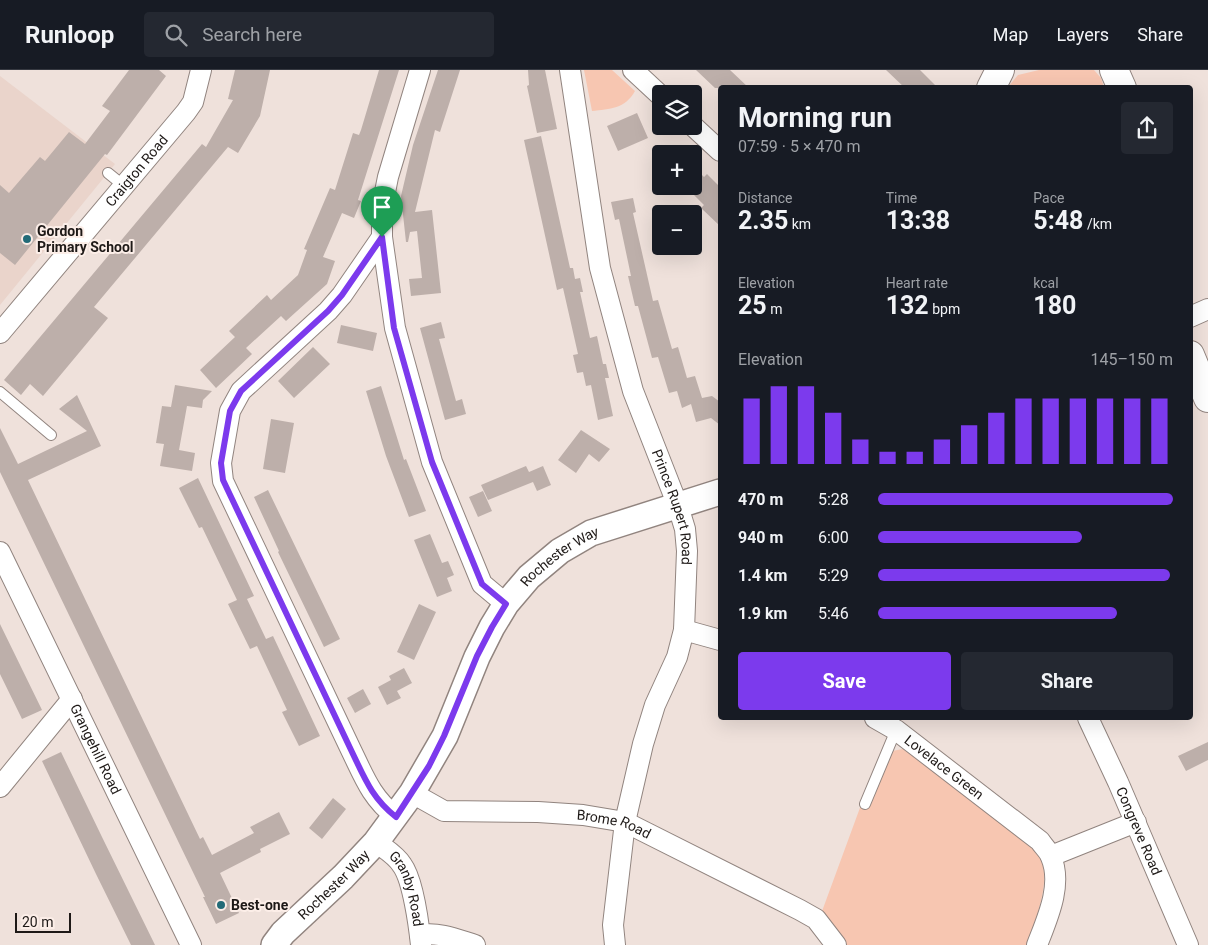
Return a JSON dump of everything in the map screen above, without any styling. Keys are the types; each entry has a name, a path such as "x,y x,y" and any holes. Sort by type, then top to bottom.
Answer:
{"highway":[{"path":"992,85 1000,70"},
{"path":"1114,70 1121,85"},
{"path":"1193,361 1208,398"}],"street":[{"name":"Craigton Road","path":"0,333 193,102 201,70"},
{"path":"420,70 388,177 382,207 382,237 394,328 432,462 482,584 506,604"},
{"name":"Prince Rupert Road","path":"570,70 600,268 633,391 678,506 685,529 687,551 684,630 678,657 655,705 643,744 625,822 614,925 615,945"},
{"path":"633,70 652,88"},
{"path":"702,134 718,149"},
{"path":"382,237 342,295 328,311 241,391 230,411 221,463 223,480 352,752 374,795 382,806 396,817"},
{"path":"1193,315 1208,309"},
{"name":"Rochester Way","path":"254,945 279,939 343,877 376,842 396,817 412,794 444,736 477,656 492,627 506,604 529,577 560,551 591,533 718,493"},
{"name":"Grangehill Road","path":"0,552 191,945"},
{"path":"684,630 718,639"},
{"path":"0,787 72,699"},
{"path":"878,720 896,730"},
{"name":"Congreve Road","path":"1089,720 1136,822 1188,945"},
{"name":"Lovelace Green","path":"896,730 1040,841 1051,856"},
{"name":"Brome Road","path":"412,794 444,811 538,812 625,822 816,919 836,945"},
{"path":"1037,945 1052,902 1054,890 1055,873 1051,856 1136,822"},
{"name":"Granby Road","path":"376,842 395,856 403,866 416,907 421,940"},
{"path":"421,940 433,933 446,935 475,945"}],"lane":[{"path":"108,173 124,186"},
{"path":"0,392 52,435"},
{"name":"Lovelace Green","path":"865,804 896,730"}],"shaded area":[{"path":"584,70 612,70 635,91 622,105 611,109 592,111"},
{"path":"1039,70 1094,70 1101,78 1103,85 1010,85 1018,75"},
{"name":"Gordon Primary School","path":"0,76 115,164 0,305"},
{"path":"903,749 973,799 1033,847 1040,857 1043,867 1043,889 1038,913 1027,945 847,945 829,920 821,914 861,805 892,751"}],"building":[{"path":"129,70 159,70 166,76 107,155 105,154 15,265 0,253 0,185 9,193 40,157 45,161 69,132 85,144 110,111 102,106"},
{"path":"235,70 270,70 260,116 238,153 228,147 94,307 108,318 43,396 30,384 21,395 4,380 202,144 206,147 233,100 228,99"},
{"path":"379,70 399,70 358,200 361,201 354,218 342,213 323,257 335,261 327,284 286,321 281,316 246,348 252,354 216,388 200,370 235,337 229,331 267,295 271,300 298,275 307,250 304,249 330,188 335,190 353,133 359,135 361,130"},
{"path":"438,70 460,70 440,132 435,130 415,212 432,210 441,293 411,296 409,279 422,278 417,231 410,232 408,242 406,242 401,196 413,145"},
{"path":"528,70 545,70 557,129 537,133 527,86 529,85"},
{"path":"696,70 730,70 746,85 718,85 718,88 715,88"},
{"path":"886,70 920,70 935,85 902,85"},
{"path":"637,113 648,138 618,151 607,126"},
{"path":"541,136 570,268 573,268 575,279 580,278 583,292 580,292 590,338 597,336 603,364 606,364 609,378 605,378 613,416 598,420 591,385 586,386 583,372 577,373 573,355 578,354 563,288 557,290 524,140"},
{"path":"707,174 718,185 718,224 702,209 704,205 694,195 702,195 702,175 704,177"},
{"path":"633,198 636,212 633,213 653,301 658,300 672,349 678,347 687,378 695,376 702,398 712,396 718,400 718,423 711,418 696,422 691,404 682,408 677,391 669,393 658,357 652,358 638,306 635,306 619,219 615,220 611,202"},
{"path":"441,322 445,338 439,339 456,401 462,399 466,414 445,420 420,328"},
{"path":"341,325 377,333 373,351 337,343"},
{"path":"313,347 330,364 294,398 278,381"},
{"path":"175,385 212,391 203,400 202,408 187,406 179,450 195,453 192,471 160,466 164,444 156,443 162,406 171,407"},
{"path":"381,386 404,460 406,459 426,511 409,517 386,456 366,391"},
{"path":"77,395 101,446 28,480 200,839 203,837 212,855 254,833 250,827 279,812 290,834 260,849 261,852 220,873 239,913 216,924 203,897 205,897 0,472 0,428 18,464 87,431 59,409"},
{"path":"271,419 294,423 285,473 263,469"},
{"path":"581,430 610,449 599,462 589,454 576,473 558,460"},
{"path":"526,466 529,472 543,466 551,485 537,491 533,482 488,500 481,485"},
{"path":"198,478 254,596 247,599 266,639 273,636 320,736 299,746 282,712 287,710 257,646 250,649 228,604 237,600 202,527 199,528 179,488"},
{"path":"268,490 340,639 324,647 278,552 254,497"},
{"path":"483,491 492,511 478,517 469,497"},
{"path":"430,534 442,563 448,561 454,575 447,578 452,591 437,597 414,540"},
{"path":"419,604 436,612 414,660 397,652"},
{"path":"0,624 42,710 22,719 0,674"},
{"path":"404,668 412,683 397,691 401,698 387,705 378,687 391,680 389,676"},
{"path":"363,689 371,704 355,713 347,698"},
{"path":"1208,742 1208,760 1186,771 1178,756"},
{"path":"61,752 155,945 131,945 96,874 42,761"},
{"path":"333,798 346,809 322,839 309,828"}],"place":[{"name":"Gordon Primary School","path":"27,239"},
{"name":"Best-one","path":"221,905"}],"route":[{"path":"382,237 394,328 432,462 482,584 506,604 477,656 444,736 429,766 396,817 382,806 374,795 352,752 223,480 221,463 230,411 241,391 328,311 342,295 382,237"}]}
